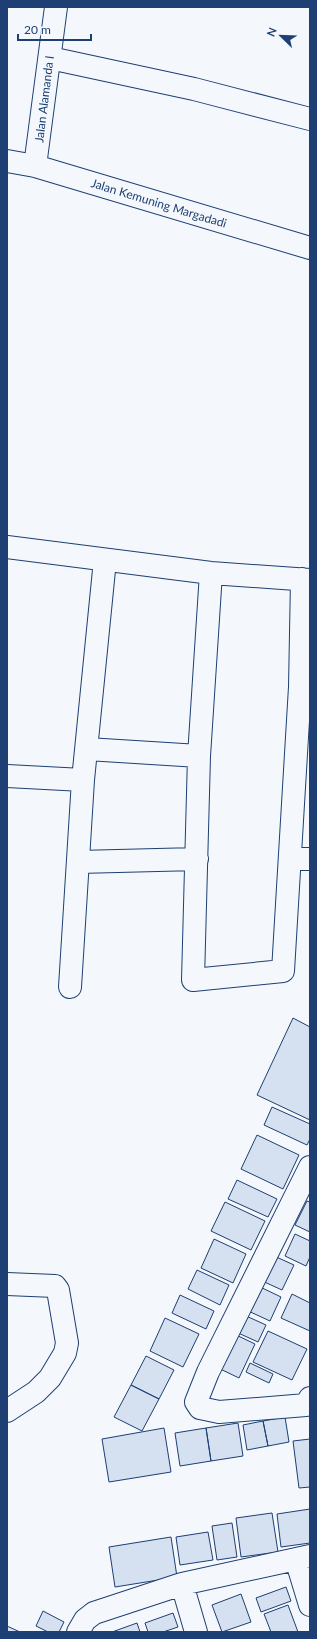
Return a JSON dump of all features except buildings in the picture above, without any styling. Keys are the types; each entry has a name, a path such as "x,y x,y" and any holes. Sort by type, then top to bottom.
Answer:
{"street":[{"name":"Jalan Alamanda I","path":"35,166 56,7"},
{"path":"50,58 194,89 310,119"},
{"name":"Jalan Kemuning Margadadi","path":"7,161 35,166 310,248"},
{"path":"7,547 212,572 306,579 305,687 300,859 283,971 193,980 199,756 212,572"},
{"path":"70,987 83,780 105,560"},
{"path":"87,749 199,756"},
{"path":"7,776 83,780"},
{"path":"78,862 197,859"},
{"path":"309,1403 218,1412 200,1408 196,1402 208,1372 310,1167"},
{"path":"7,1284 55,1286 58,1290 67,1343 65,1353 50,1378 36,1392 7,1412"},
{"path":"83,1628 94,1613 182,1584 303,1557 310,1605"},
{"path":"182,1584 196,1632"}]}
